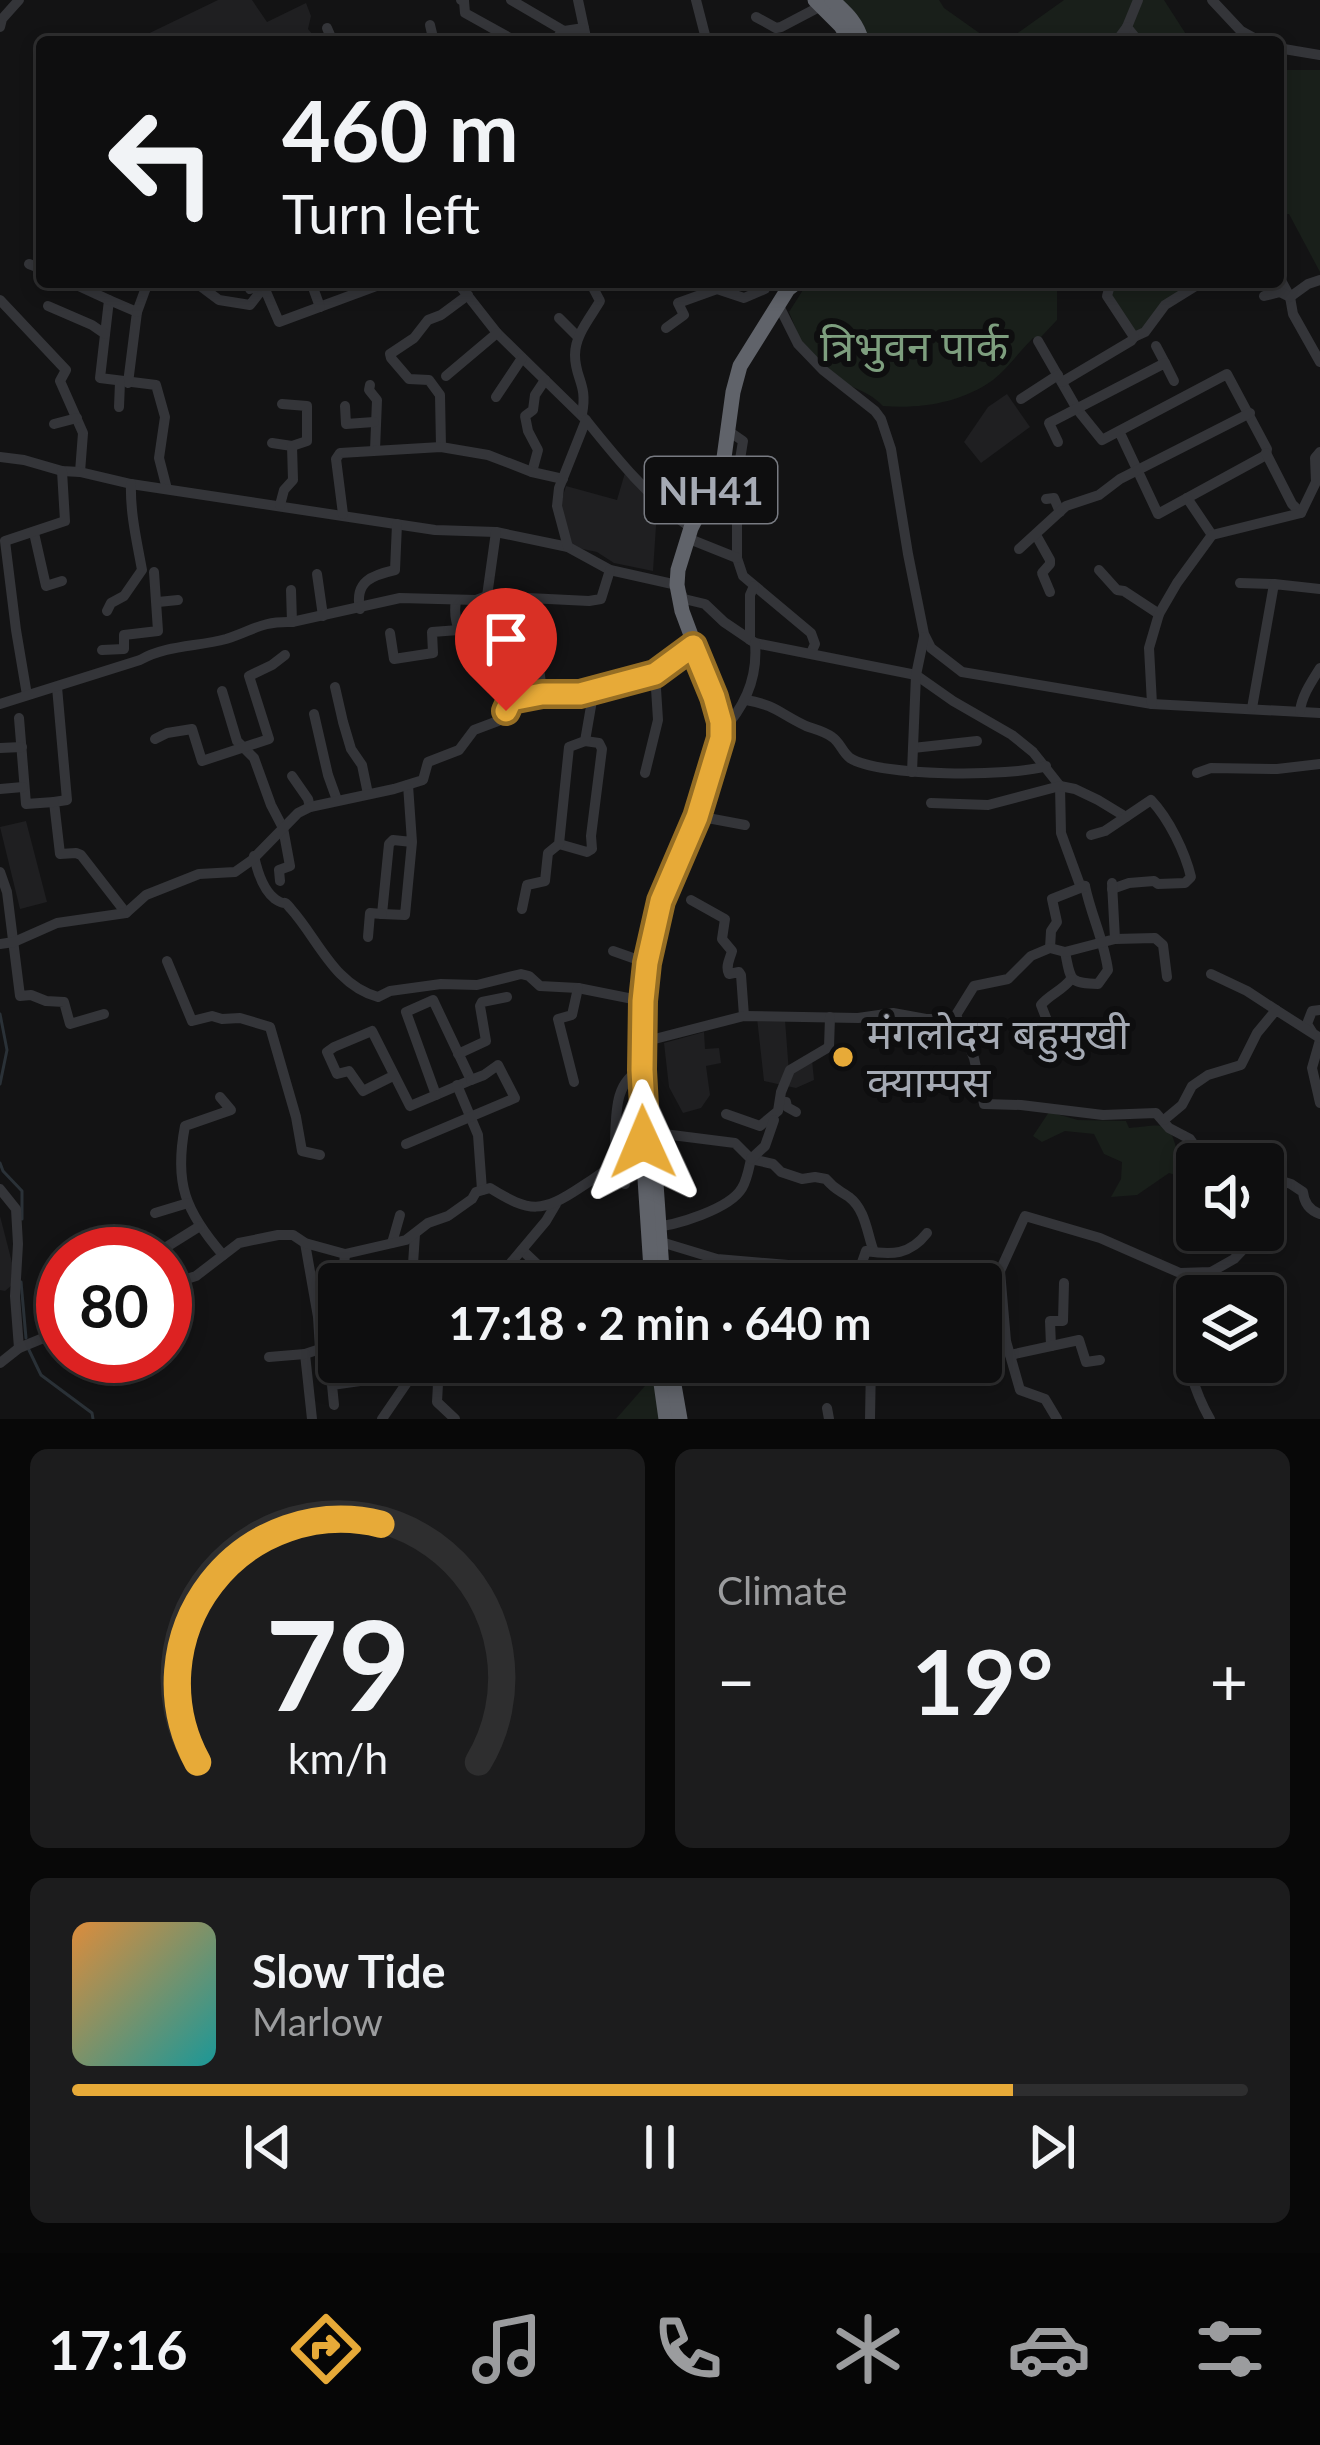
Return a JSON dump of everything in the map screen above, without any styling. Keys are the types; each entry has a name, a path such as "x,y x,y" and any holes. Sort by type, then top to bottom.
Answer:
{"highway":[{"path":"823,2 847,36"},
{"path":"823,2 848,13 861,36"},
{"name":"NH41","path":"661,1263 643,1150 647,963 661,901 697,817 721,732 677,585 689,533 723,465 740,366 788,288"},
{"name":"NH41","path":"654,1263 656,1232"},
{"path":"666,1383 666,1419"},
{"path":"671,1383 680,1419"}],"street":[{"path":"0,26 19,0"},
{"path":"460,0 465,13 503,36"},
{"path":"512,0 564,31"},
{"path":"578,0 586,36"},
{"path":"696,0 705,36"},
{"path":"1120,36 1138,0"},
{"path":"1212,0 1250,36"},
{"path":"756,17 781,27 823,2"},
{"path":"430,25 433,36"},
{"path":"1127,27 1134,36"},
{"path":"327,28 330,36"},
{"path":"559,36 584,28"},
{"path":"1284,49 1320,55"},
{"path":"28,264 36,267"},
{"path":"1290,297 1320,280"},
{"path":"1284,286 1293,314 1320,362"},
{"path":"83,288 137,312"},
{"path":"119,407 141,329 137,312 146,288"},
{"path":"203,288 219,300 250,305 267,288"},
{"path":"271,288 279,322 371,288"},
{"path":"312,288 320,307"},
{"path":"462,288 496,333 584,417 662,508 689,533 737,558"},
{"path":"568,548 557,506 584,417 586,396 574,358 578,337 601,301 593,288"},
{"path":"667,328 684,315 678,302 717,290 744,298 764,288"},
{"path":"1109,288 1107,296 1134,337"},
{"path":"1021,399 1145,332 1165,304 1192,288"},
{"path":"1264,296 1280,292 1290,297"},
{"path":"441,447 440,395 429,380 409,379 390,354 414,338 428,320 468,295"},
{"path":"0,299 66,370 60,381 83,433 80,472"},
{"path":"109,300 100,378 156,386 165,417 159,458 167,489"},
{"path":"778,304 798,344 881,418 891,449 924,634 931,648 962,672 1152,704 1320,713"},
{"path":"48,306 104,334"},
{"path":"559,319 578,337"},
{"path":"446,376 496,333"},
{"path":"1038,341 1102,440 1227,374 1292,504 1301,513"},
{"path":"1156,346 1174,381"},
{"path":"496,398 522,358"},
{"path":"1058,442 1049,423 1165,363"},
{"path":"532,472 538,450 525,416 533,410 535,395 545,380"},
{"path":"370,385 377,400 375,450"},
{"path":"272,442 292,446 307,441 307,406 282,404"},
{"path":"345,406 346,424 374,422"},
{"path":"1019,549 1066,506 1099,495 1120,479 1250,413"},
{"path":"54,424 77,418"},
{"path":"728,430 742,441 737,558 743,576 811,633 812,653"},
{"path":"1119,431 1158,514 1266,453"},
{"path":"280,505 293,480 292,446"},
{"path":"343,514 336,456 340,453 441,447 488,455 563,479"},
{"path":"1301,513 1318,477 1315,458 1320,452"},
{"path":"0,457 131,484 435,530 496,532 568,548 610,570 677,585 684,599 705,604 753,642 916,675 1012,735 1046,766 1060,786 1061,833 1090,913 1110,942"},
{"path":"27,695 3,541 65,521 62,471"},
{"path":"107,611 142,570 130,507 131,484"},
{"path":"1046,499 1054,498 1060,512"},
{"path":"1187,498 1212,535"},
{"path":"1152,704 1150,648 1159,614 1212,535 1301,513"},
{"path":"361,609 359,589 374,574 395,570 397,524"},
{"path":"34,532 44,587 62,581"},
{"path":"496,532 493,596 500,668 539,675 542,694"},
{"path":"1036,535 1050,560 1042,573 1051,592"},
{"path":"0,704 158,650 400,598 601,599 610,570"},
{"path":"1099,571 1117,590 1159,614"},
{"path":"102,650 124,649 124,635 158,632 154,572"},
{"path":"316,574 323,616"},
{"path":"1240,583 1320,589"},
{"path":"1252,708 1274,584"},
{"path":"721,732 746,700 757,662 754,586"},
{"path":"291,590 292,622"},
{"path":"158,602 178,600"},
{"path":"456,600 453,616 467,660"},
{"path":"390,633 394,659 433,653 432,632 459,631"},
{"path":"913,772 916,675 924,634"},
{"path":"0,944 57,923 126,913 146,895 199,874 236,872 310,807 423,780 428,762 459,750 474,730 498,721 511,700 580,694 655,674 693,646"},
{"path":"155,739 192,729 202,760 268,739 249,676 285,655"},
{"path":"1300,711 1303,694 1320,668"},
{"path":"645,773 658,720 655,674"},
{"path":"20,718 26,804 67,800 57,687"},
{"path":"335,687 368,794"},
{"path":"585,741 594,689"},
{"path":"222,692 237,741 254,758 283,827 290,866 279,870 280,881"},
{"path":"746,700 768,704 827,734 852,759 913,772 1032,771 1046,766"},
{"path":"314,714 337,800"},
{"path":"522,909 527,885 545,881 548,853 560,844 569,747 585,741 599,743 592,849 586,852 560,844"},
{"path":"913,748 977,741"},
{"path":"0,748 22,747"},
{"path":"1197,773 1211,767 1277,769 1320,764"},
{"path":"292,776 310,807"},
{"path":"368,937 370,913 405,915 412,842 408,785"},
{"path":"931,803 988,805 1060,786 1075,789 1126,817"},
{"path":"0,789 23,787"},
{"path":"1065,952 1071,979 1098,984 1108,970 1112,886 1154,880 1185,883 1191,877 1160,808 1151,800 1091,835"},
{"path":"54,802 61,854 82,856 126,913"},
{"path":"697,817 746,825"},
{"path":"382,914 389,844 393,840 412,842"},
{"path":"254,856 272,897 289,905 345,979 367,994 378,997 441,984 476,985 521,974 540,986 643,1001"},
{"path":"0,872 20,996 64,1002 70,1024 104,1014"},
{"path":"1050,948 1057,922 1052,899 1084,886"},
{"path":"691,900 725,919 722,938 732,951 724,957 729,974 740,972 744,1016"},
{"path":"643,1042 744,1016 858,1018 893,1012 942,1019 956,1015 974,986 1008,979 1031,956 1050,948 1065,952 1155,938 1162,945 1167,977"},
{"path":"613,951 647,963"},
{"path":"167,961 192,1022 212,1016 269,1027 302,1151 320,1155"},
{"path":"1211,974 1320,1038 1307,1024 1312,1011 1320,1010"},
{"path":"1050,1028 1041,1005 1071,979"},
{"path":"574,1082 558,1019 572,1015 578,988"},
{"path":"458,1054 486,1041 482,1002 507,997"},
{"path":"436,1095 406,1012 433,1000 471,1079"},
{"path":"1164,1120 1182,1105 1192,1085 1241,1065 1256,1033 1276,1010"},
{"path":"956,1015 974,1058 984,1104 1103,1114 1156,1113 1193,1143"},
{"path":"656,1232 741,1192 751,1159 765,1146 790,1070 829,1047 830,1017"},
{"path":"312,1054 372,1031 410,1106 498,1065 521,1114"},
{"path":"1320,1040 1312,1068 1320,1103"},
{"path":"331,1046 337,1074 349,1071 363,1091 393,1076"},
{"path":"192,1277 238,1243 278,1235 293,1235 345,1254 392,1243 448,1216 490,1188 535,1207 556,1204 610,1168 622,1085 634,1071 642,1070"},
{"path":"457,1085 478,1136 482,1190"},
{"path":"220,1097 230,1110 185,1126 180,1167 188,1203 223,1255"},
{"path":"406,1144 515,1098"},
{"path":"725,1114 760,1126 786,1102 796,1112"},
{"path":"646,1128 735,1143 751,1159 773,1164 781,1172 802,1179 826,1179 850,1198 867,1222 874,1252"},
{"path":"610,1168 625,1184"},
{"path":"1284,1181 1303,1192 1304,1201 1320,1214"},
{"path":"0,1190 16,1209 15,1296 23,1347"},
{"path":"155,1214 188,1203"},
{"path":"511,1263 556,1204"},
{"path":"392,1243 400,1215"},
{"path":"1002,1267 1025,1216 1100,1238 1180,1274 1211,1272 1242,1251"},
{"path":"192,1231 200,1226"},
{"path":"656,1232 717,1259 758,1263"},
{"path":"862,1263 866,1251 890,1255 911,1250 927,1233"},
{"path":"412,1263 415,1234"},
{"path":"305,1243 318,1317"},
{"path":"522,1250 536,1263"},
{"path":"344,1263 345,1254"},
{"path":"1051,1346 1050,1322 1064,1321 1064,1282"},
{"path":"1002,1294 1006,1341 1020,1390 1045,1399 1055,1419"},
{"path":"1010,1354 1079,1340 1086,1363 1100,1360"},
{"path":"0,1363 36,1341"},
{"path":"269,1357 318,1350"},
{"path":"304,1354 312,1419"},
{"path":"334,1406 332,1385 351,1383"},
{"path":"382,1419 407,1383"},
{"path":"437,1383 437,1402 455,1419"},
{"path":"871,1383 871,1419"},
{"path":"1194,1383 1210,1419"}],"shaded area":[{"path":"218,0 252,0 267,22 306,3 311,16 308,29 314,36 143,36"},
{"path":"1007,394 1030,427 981,463 964,442 988,407"},
{"path":"627,466 658,496 653,571 573,547 560,506 566,486 617,500"},
{"path":"26,821 47,902 20,909 0,827"},
{"path":"757,1018 785,1020 789,1073 812,1060 814,1080 796,1088 764,1081"},
{"path":"704,1032 705,1049 719,1048 721,1063 706,1066 710,1095 701,1108 683,1113 669,1087 664,1043"},
{"path":"0,1216 16,1278 5,1291 0,1290"}],"green space":[{"path":"829,0 939,0 984,36 862,36"},
{"path":"1064,0 1164,0 1187,36 1013,36"},
{"path":"1284,70 1320,70 1320,272 1289,214 1284,214"},
{"name":"त्रिभुवन पार्क","path":"804,288 1057,288 1057,320 998,376 968,394 911,406 883,406 823,371 806,352 789,312"},
{"path":"1111,288 1183,288 1134,337 1107,296"},
{"path":"1049,1112 1078,1120 1126,1121 1129,1128 1164,1127 1176,1149 1176,1175 1169,1173 1137,1195 1111,1197 1121,1179 1122,1162 1104,1154 1094,1134 1065,1131 1042,1142 1033,1136"},
{"path":"648,1383 673,1383 685,1419 616,1419"}],"waterway":[{"path":"0,1014 7,1050 0,1084"},
{"path":"0,1163 22,1191 22,1219"},
{"path":"21,1282 26,1338"},
{"path":"28,1348 41,1375 92,1413 93,1419"}],"place":[{"name":"मंगलोदय बहुमुखी क्याम्पस","path":"843,1057"}],"route":[{"path":"506,711 511,700 580,694 655,674 693,646 714,697 721,722 718,752 697,817 661,901 644,981 643,1142"}]}
